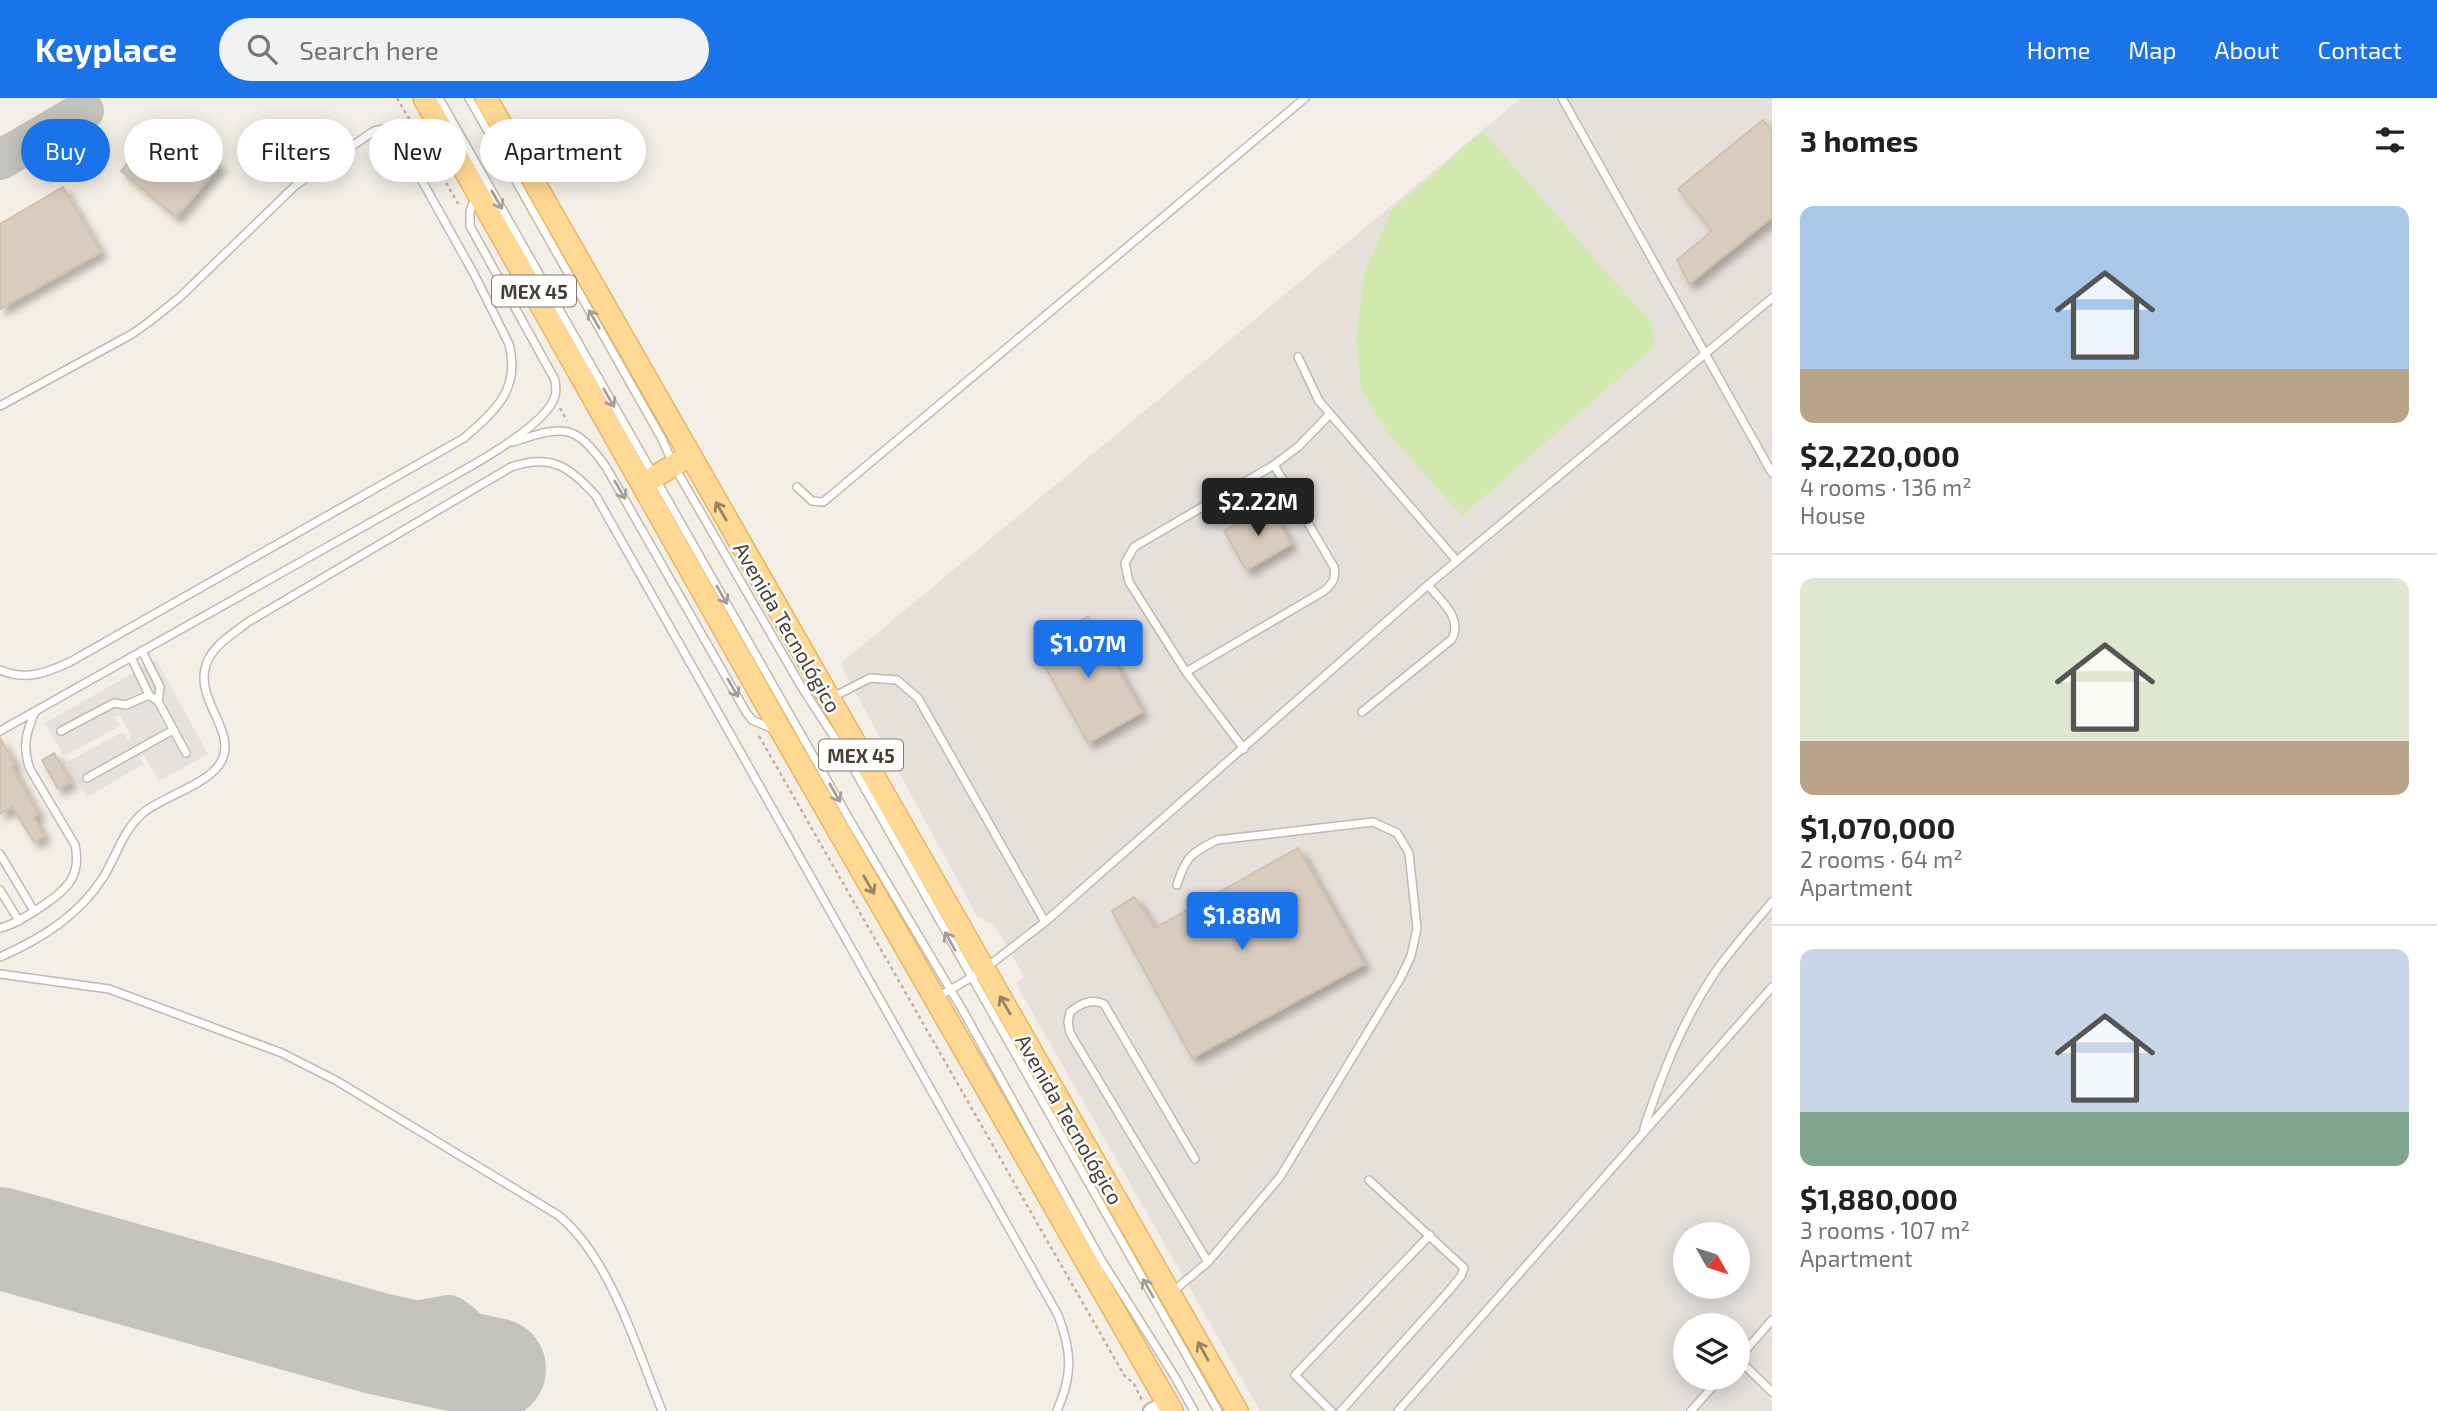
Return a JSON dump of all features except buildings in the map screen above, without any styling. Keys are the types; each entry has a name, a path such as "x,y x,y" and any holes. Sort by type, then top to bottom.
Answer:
{"main road":[{"name":"MEX 45","path":"424,98 649,481 783,734 943,995 1158,1407"},
{"name":"Avenida Tecnológico","path":"486,98 682,461 829,699 978,974 1171,1294 1237,1411"},
{"path":"649,481 682,461"}],"lane":[{"path":"439,98 649,481 852,824 943,995 1194,1411"},
{"path":"469,98 662,439 682,461 800,686 847,757 978,974 1218,1411"},
{"path":"797,487 813,501 822,502 828,498 1305,98"},
{"path":"1562,98 1772,473"},
{"path":"0,406 141,328 180,297 296,185 374,131 383,129 397,136 474,274 509,344 513,368 510,384 500,403 464,438 70,662 42,674 22,676 0,670"},
{"path":"0,731 422,495 509,443 546,410 555,399 555,380 470,226 470,211 478,192"},
{"path":"943,995 978,974 1045,922 1428,585 1771,301"},
{"path":"1298,357 1309,384 1330,414 1457,561"},
{"path":"1244,749 1186,672 1129,582 1125,564 1135,547 1274,465 1299,446 1330,414"},
{"path":"509,443 559,430 581,436 590,445 606,467 752,720 783,734"},
{"path":"0,957 56,927 73,914 103,878 134,821 151,807 209,775 222,762 225,747 221,727 208,704 204,670 209,657 221,643 248,622 511,467 526,462 545,461 561,465 579,477 596,496 1058,1315 1067,1337 1070,1365 1067,1386 1057,1411"},
{"path":"1186,672 1324,591 1333,583 1334,567 1274,465"},
{"path":"1362,712 1452,639 1456,622 1428,585"},
{"path":"142,651 160,687 158,701"},
{"path":"131,657 149,695 158,701 186,753"},
{"path":"829,699 870,678 897,680 918,698 1045,922"},
{"path":"61,731 114,704 126,705 149,695"},
{"path":"0,928 19,922 57,896 68,886 78,859 75,845 25,757 26,736 36,711"},
{"path":"86,778 173,730"},
{"path":"1171,1294 1208,1262 1280,1177 1400,979 1411,956 1417,928 1409,853 1397,833 1373,822 1217,841 1197,850 1184,863 1177,885"},
{"path":"0,854 34,911"},
{"path":"0,890 19,922"},
{"path":"1642,1132 1661,1076 1693,1007 1735,945 1772,902"},
{"path":"0,974 109,989 282,1053 360,1094 558,1215 577,1233 598,1263 662,1411"},
{"path":"1398,1411 1772,987"},
{"path":"1195,1159 1104,1004 1096,1000 1070,1012 1070,1033 1208,1262"},
{"path":"1341,1411 1464,1272 1462,1264 1369,1180"},
{"path":"1331,1411 1295,1375 1430,1235"},
{"path":"1750,1345 1772,1320"},
{"path":"1750,1371 1772,1392"},
{"path":"1691,1411 1710,1390"}],"path":[{"path":"397,98 463,212 470,218"},
{"path":"555,399 572,433"},
{"path":"752,720 758,736 1124,1375 1158,1407"}],"shaded area":[{"path":"1521,98 1772,98 1772,1411 1260,1411 1016,984 1024,976 994,925 977,916 840,664"},
{"path":"156,660 208,754 159,781 144,755 140,757 144,764 87,797 67,762 123,732 129,742 131,734 120,716 114,716 120,726 64,756 45,723"}],"green space":[{"path":"1483,131 1652,324 1654,347 1462,516 1386,431 1361,387 1356,338 1365,272 1391,211"}],"taxiway":[{"path":"0,160 84,111"},
{"path":"343,1334 449,1315 463,1325 471,1338 473,1351 464,1375 453,1383 440,1386 425,1383 412,1376 379,1344"}],"runway":[{"path":"0,1238 379,1344 495,1369"}]}
